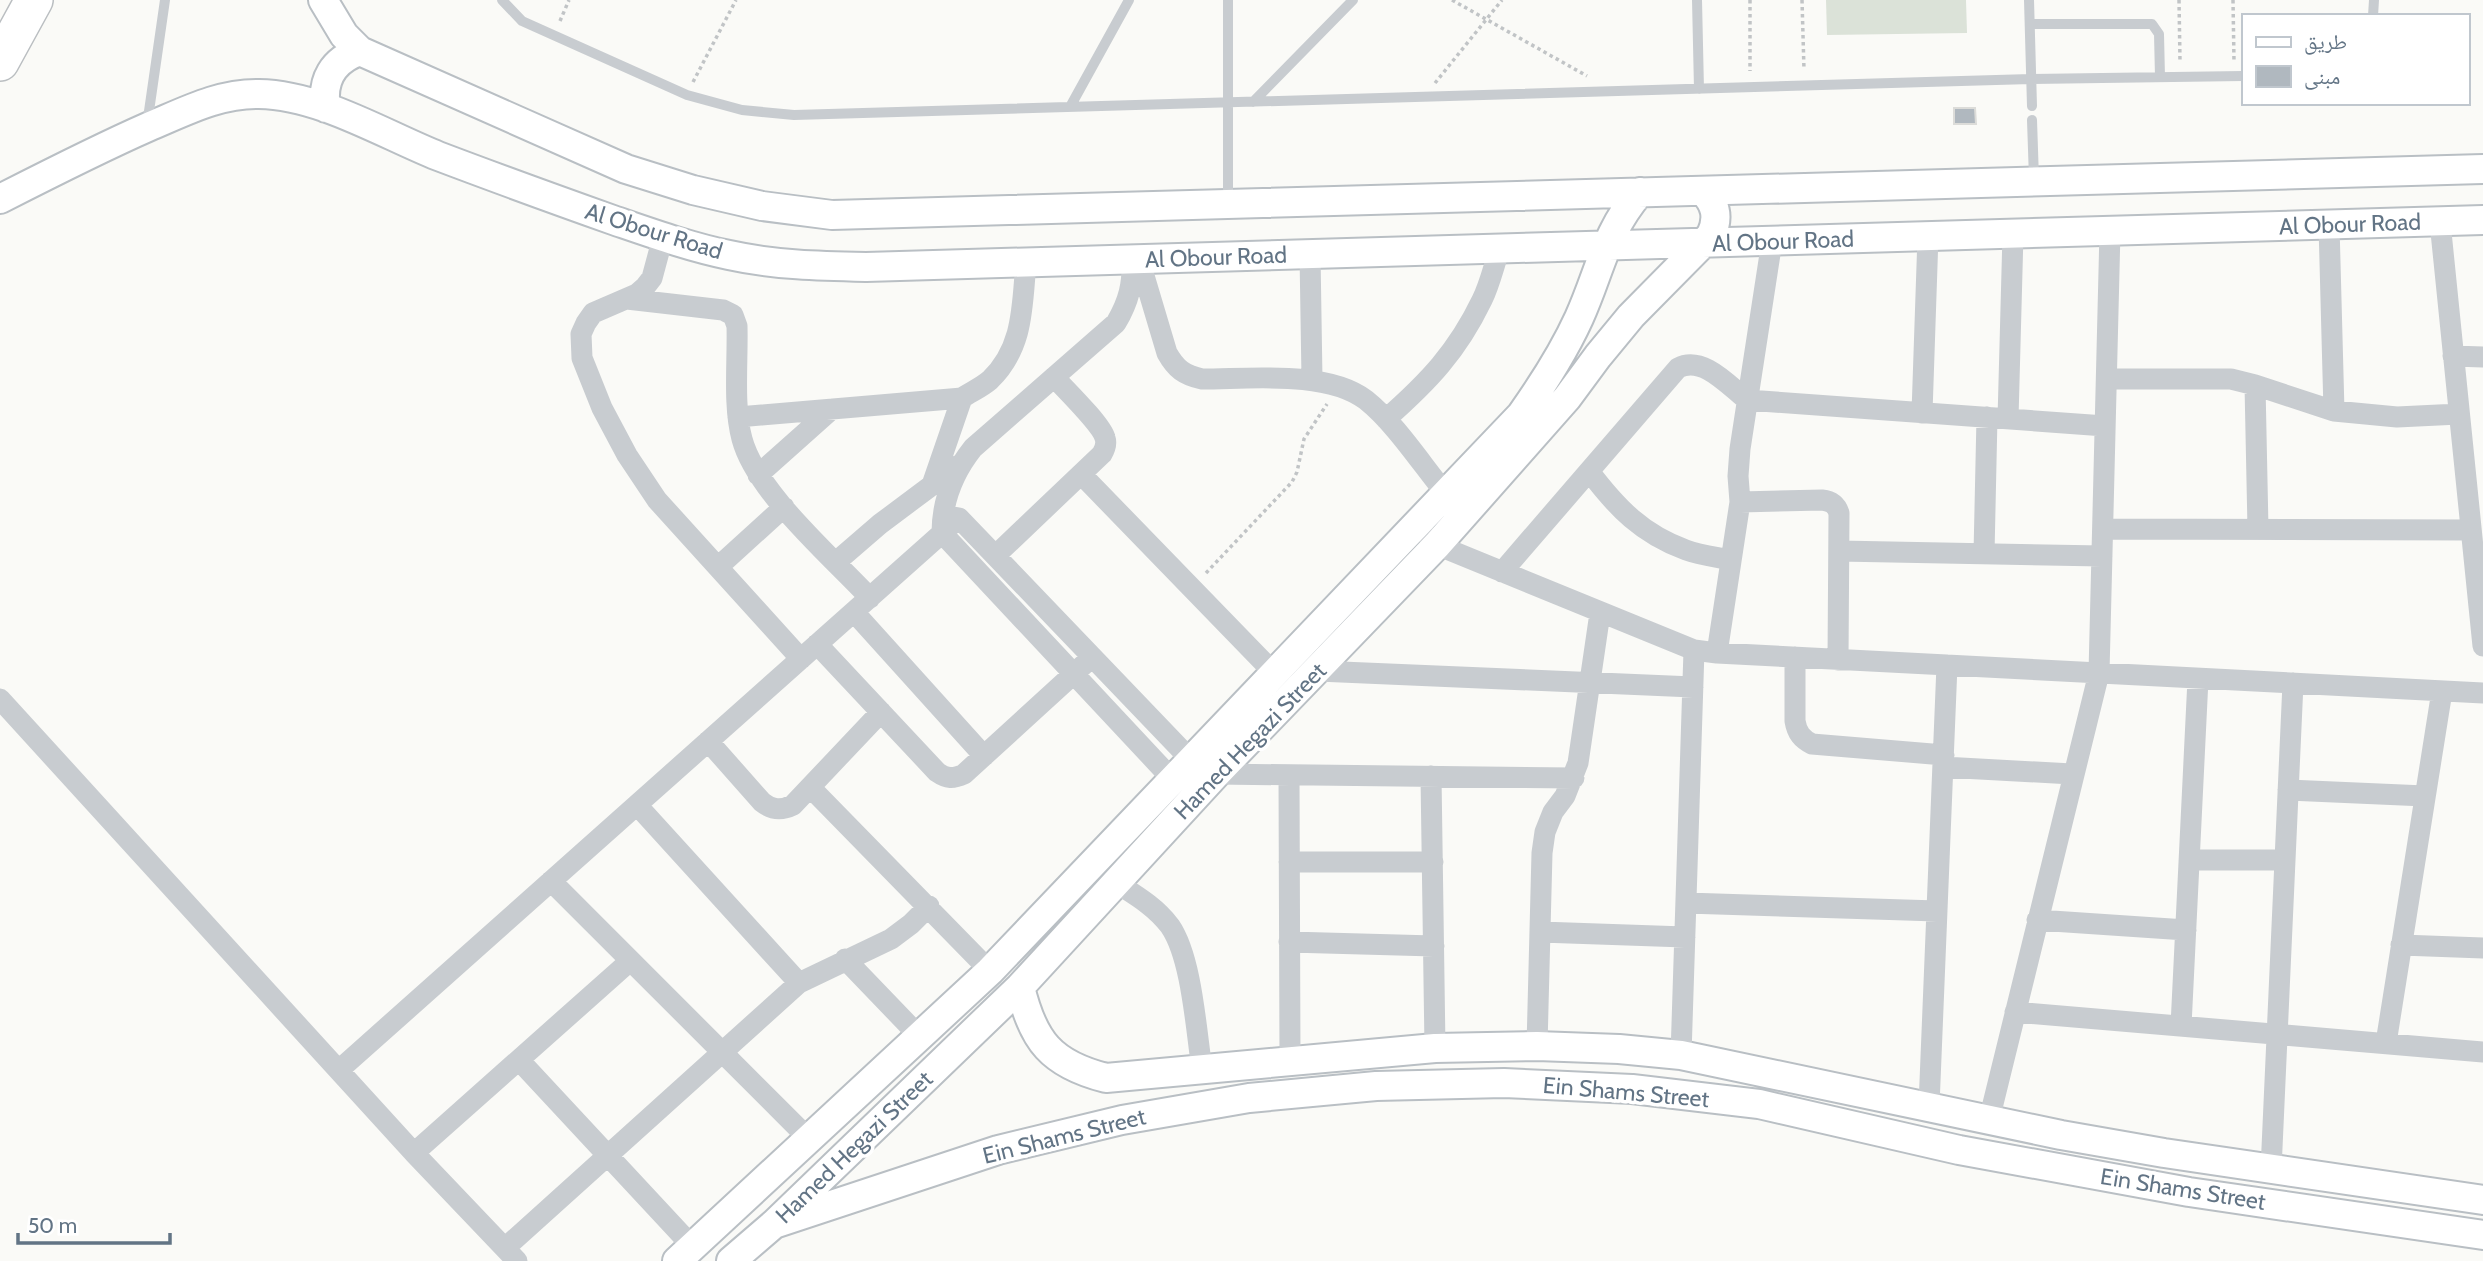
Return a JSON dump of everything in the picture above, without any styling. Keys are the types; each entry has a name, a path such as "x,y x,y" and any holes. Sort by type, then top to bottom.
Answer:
{"highway":[{"path":"0,62 34,0"}],"street":[{"path":"323,0 344,35 359,51 626,169 693,190 762,206 832,215 2483,169"},
{"path":"326,108 324,96 330,72 348,55 359,51"},
{"name":"Al Obour Road","path":"0,198 191,108 224,97 258,94 293,98 326,108 549,198 663,237 729,255 797,265 866,267 2483,220"},
{"name":"Hamed Hegazi Street","path":"684,1254 990,971 1194,772 1318,671 1437,545 1567,398 1631,316 1712,235 1716,216 1714,206 1703,191"},
{"name":"Hamed Hegazi Street","path":"731,1261 774,1224 1020,986 1115,882 1194,772 1274,673 1521,415 1543,384 1580,317 1606,246 1626,208 1640,192"},
{"path":"2440,222 2459,414 2475,489 2471,530 2478,553 2483,646"},
{"path":"2329,225 2334,411"},
{"path":"1989,1120 2099,673 2110,231"},
{"path":"1984,554 2013,234"},
{"path":"1922,413 1928,236"},
{"path":"663,237 652,278 637,294 593,313 581,334 582,358 602,408 627,456 657,500 801,659"},
{"path":"1717,653 1740,502 1740,449 1772,241"},
{"path":"1385,419 1425,385 1458,344 1483,298 1500,248"},
{"path":"1310,254 1312,379"},
{"path":"1136,259 1167,353 1175,366 1187,376 1202,379 1312,379 1340,386 1365,399 1385,419 1447,495"},
{"path":"829,554 880,524 960,465 973,448 1116,323 1127,303 1136,259"},
{"path":"738,417 962,398 989,381 1009,358 1020,328 1026,262"},
{"path":"627,299 723,310 733,315 737,326 738,417 745,447 758,475 829,554 862,605 984,756"},
{"path":"2453,356 2483,357"},
{"path":"1502,572 1678,368 1684,365 1697,364 1704,367 1747,400 2105,426"},
{"path":"996,555 1102,454 1106,443 1105,436 1054,377"},
{"path":"2106,379 2231,379 2334,411 2396,417 2459,414"},
{"path":"2255,385 2258,529"},
{"path":"932,485 962,398"},
{"path":"758,475 832,409"},
{"path":"339,1070 862,605 948,522 960,465"},
{"path":"1589,471 1615,505 1648,532 1688,551 1730,559"},
{"path":"1081,474 1274,673"},
{"path":"1740,502 1828,500 1837,507 1838,660"},
{"path":"718,567 784,507"},
{"path":"948,522 996,555 1194,772"},
{"path":"948,522 1073,674 1194,772 1574,778"},
{"path":"1417,526 1437,545 1694,650 1838,660 2483,693"},
{"path":"2103,529 2471,530"},
{"path":"1839,551 2102,556"},
{"path":"1537,1046 1542,853 1545,832 1553,812 1574,778 1600,613"},
{"path":"817,644 945,778 955,779 964,774 1091,658"},
{"path":"1681,1055 1694,650"},
{"path":"1794,657 1796,729 1805,741 1812,744 2072,774"},
{"path":"1928,1106 1947,665"},
{"path":"1318,671 1693,687"},
{"path":"2181,1026 2198,679"},
{"path":"2271,1170 2293,683"},
{"path":"2386,1044 2442,691"},
{"path":"0,699 414,1153 511,1254 608,1156 799,984 845,959 891,939 929,906"},
{"path":"708,741 767,806 774,809 787,808 881,712"},
{"path":"1289,775 1290,1061"},
{"path":"1432,776 1435,1048"},
{"path":"810,787 990,971"},
{"path":"2288,790 2425,796"},
{"path":"637,805 799,984"},
{"path":"2189,860 2285,860"},
{"path":"1289,862 1433,862"},
{"path":"551,881 808,1138"},
{"path":"1115,882 1149,903 1170,927 1180,947 1184,956 1202,1069"},
{"path":"1686,903 1937,911"},
{"path":"2037,920 2186,930"},
{"path":"1540,932 1685,937"},
{"path":"1289,942 1434,946"},
{"path":"2401,945 2483,948"},
{"path":"845,959 920,1037"},
{"path":"414,1153 630,961"},
{"name":"Ein Shams Street","path":"1020,986 1027,1015 1039,1038 1057,1058 1080,1071 1106,1078 1435,1048 1537,1046 1681,1055 1989,1120 2164,1153 2483,1200"},
{"path":"2015,1012 2483,1052"},
{"path":"519,1060 608,1156 684,1254"},
{"name":"Ein Shams Street","path":"774,1224 998,1150 1122,1120 1248,1098 1376,1086 1504,1083 1632,1089 1759,1104 1959,1150 2189,1192 2483,1235"}],"lane":[{"path":"147,128 165,0"},
{"path":"502,0 522,21 687,95 742,110 794,115 2031,79 2239,76"},
{"path":"1070,107 1129,0"},
{"path":"1228,0 1228,204"},
{"path":"1253,102 1353,0"},
{"path":"1697,0 1699,89"},
{"path":"2029,0 2032,106"},
{"path":"2030,24 2152,24 2159,34 2160,77"},
{"path":"2032,120 2034,182"}],"path":[{"path":"553,36 569,0"},
{"path":"687,95 736,0"},
{"path":"1452,0 1615,92"},
{"path":"1423,97 1502,0"},
{"path":"1749,0 1751,87"},
{"path":"1802,0 1804,86"},
{"path":"2179,0 2180,76"},
{"path":"2233,0 2239,76"},
{"path":"1190,589 1292,482 1297,472 1304,439 1340,386"}],"shaded area":[{"path":"1826,0 1966,0 1967,33 1827,35"}],"building":[{"path":"1954,108 1975,108 1976,124 1954,124"}]}
